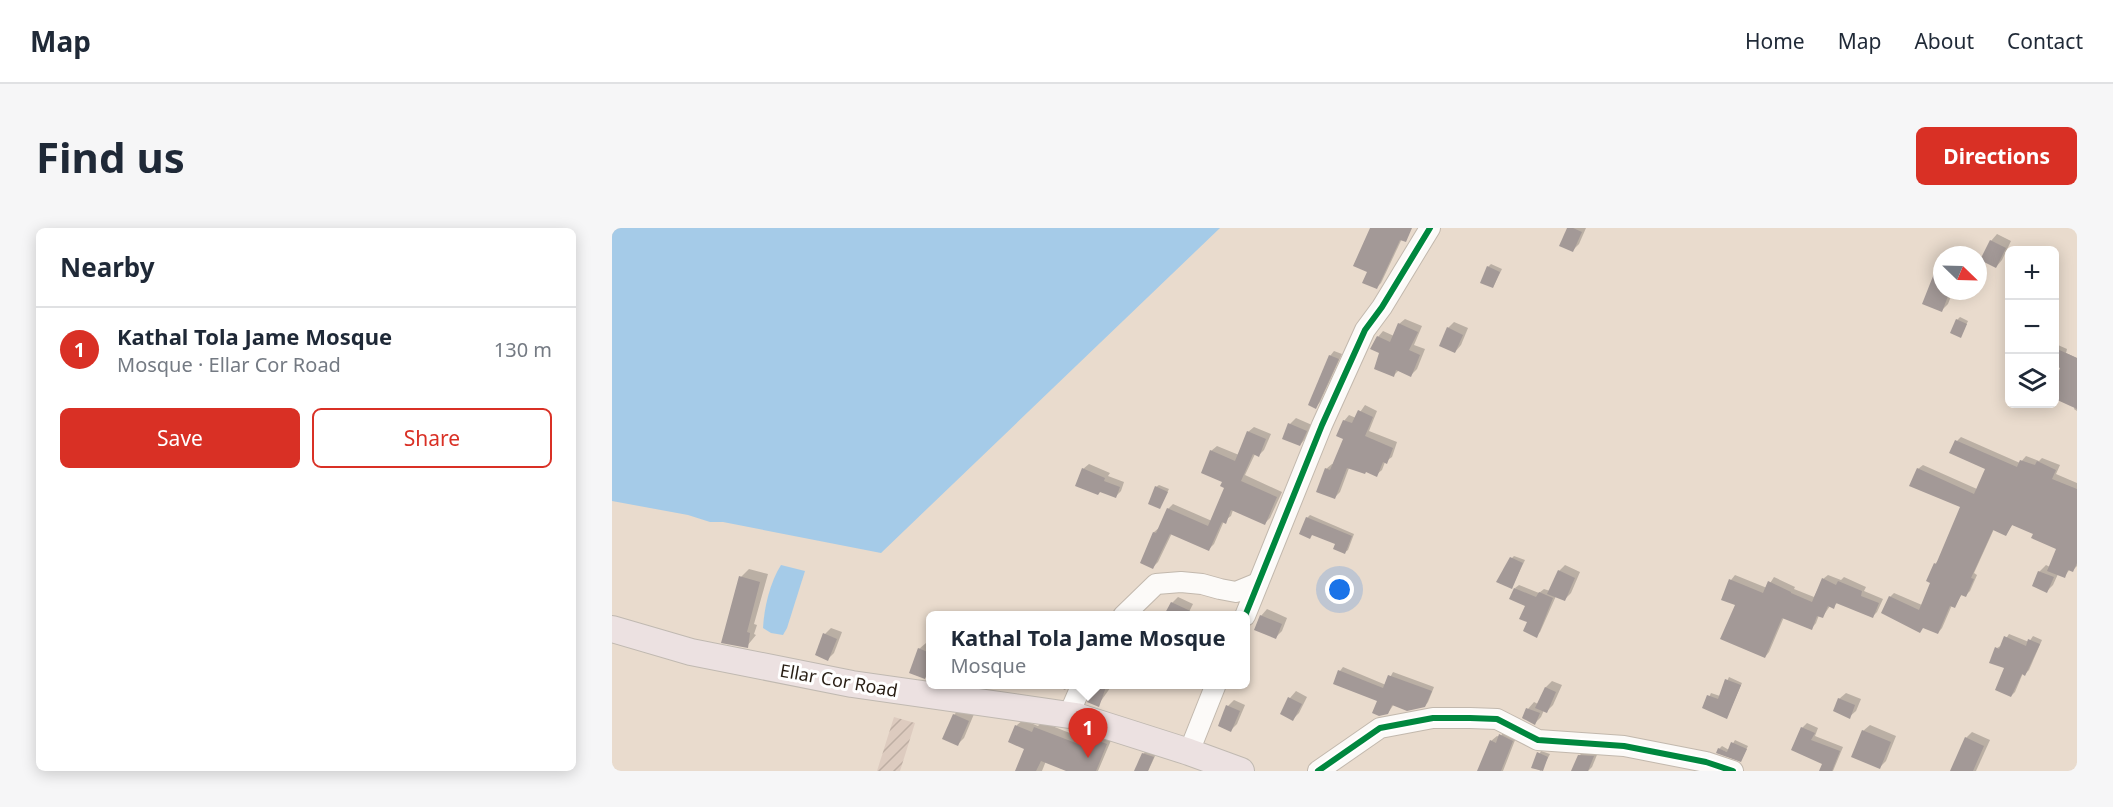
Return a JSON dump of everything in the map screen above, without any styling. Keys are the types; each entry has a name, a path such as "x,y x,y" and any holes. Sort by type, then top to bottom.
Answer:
{"main road":[{"name":"Ellar Cor Road","path":"612,629 691,652 852,684 1076,716 1240,771"}],"street":[{"path":"1247,611 1322,424 1365,330 1430,228"},
{"path":"1127,611 1156,584 1181,582 1202,584 1236,592 1258,583"},
{"path":"1073,705 1080,689"},
{"path":"1189,752 1214,689"},
{"path":"1318,771 1380,728 1433,718 1470,718 1497,719 1538,740 1624,746 1706,762 1733,771"}],"shaded area":[{"path":"894,717 915,723 900,771 877,771"}],"water":[{"path":"612,228 1220,228 881,553 723,522 710,522 688,515 612,501"},
{"path":"781,565 805,571 783,635 771,633 763,628 768,595"}],"building":[{"path":"1370,228 1412,228 1406,242 1400,240 1377,289 1362,283 1367,272 1353,266"},
{"path":"1567,228 1582,232 1573,252 1559,246"},
{"path":"1990,240 2005,248 1996,268 1987,264 1987,246"},
{"path":"1487,266 1500,272 1493,288 1480,283"},
{"path":"1933,276 1933,300 1946,300 1942,312 1922,304"},
{"path":"1956,319 1967,324 1961,338 1950,333"},
{"path":"1398,323 1418,332 1409,350 1420,355 1411,377 1396,370 1394,377 1374,369 1379,353 1370,349 1377,336 1390,342"},
{"path":"1447,327 1463,335 1455,353 1439,346"},
{"path":"2059,350 2077,358 2077,409 2059,401"},
{"path":"1329,355 1339,359 1316,409 1308,405"},
{"path":"1358,410 1373,417 1365,436 1393,448 1387,464 1383,462 1377,477 1347,468 1335,499 1316,492 1325,468 1330,470 1343,439 1336,436 1343,420 1352,423"},
{"path":"1288,423 1307,431 1300,446 1282,439"},
{"path":"1247,431 1266,439 1259,457 1253,454 1241,481 1277,497 1265,525 1231,510 1226,524 1222,522 1209,551 1170,534 1153,569 1140,563 1153,532 1156,533 1167,508 1208,526 1224,488 1220,486 1222,482 1201,473 1210,450 1235,461"},
{"path":"1955,440 2017,467 2020,460 2035,465 2037,461 2056,470 2052,479 2077,489 2077,563 2073,572 2068,570 2065,578 2047,571 2056,549 2031,538 2033,534 2012,525 2006,536 1993,530 1971,578 1974,579 1966,597 1961,595 1955,608 1950,606 1938,634 1923,628 1920,633 1881,613 1889,596 1919,610 1930,583 1926,581 1934,563 1936,564 1960,507 1909,486 1917,468 1974,494 1985,469 1949,453"},
{"path":"1082,468 1120,487 1116,498 1100,492 1098,495 1075,486"},
{"path":"1155,486 1168,492 1160,509 1148,504"},
{"path":"1306,517 1352,536 1345,554 1333,549 1335,544 1312,535 1310,539 1299,534"},
{"path":"1510,557 1523,563 1512,589 1496,582"},
{"path":"1558,570 1575,578 1565,601 1547,594"},
{"path":"2038,571 2054,577 2047,593 2032,586"},
{"path":"739,576 760,582 747,632 750,633 748,648 721,643"},
{"path":"1822,578 1836,585 1838,581 1862,591 1861,596 1879,603 1873,618 1836,603 1834,609 1828,606 1823,618 1817,616 1812,630 1782,618 1765,658 1720,639 1735,605 1721,600 1729,579 1763,593 1768,581 1812,602"},
{"path":"1514,588 1536,597 1539,592 1553,598 1537,638 1523,631 1527,622 1519,619 1525,606 1509,599"},
{"path":"1171,602 1190,611 1166,611"},
{"path":"1260,615 1282,624 1276,639 1254,630"},
{"path":"823,633 837,639 828,661 815,655"},
{"path":"2004,636 2026,646 2028,639 2040,644 2025,676 2022,674 2011,697 1995,690 2004,668 1989,663 1995,647 1999,649"},
{"path":"918,648 926,651 925,679 909,673"},
{"path":"1338,670 1383,688 1388,675 1432,691 1425,707 1407,711 1392,705 1388,714 1379,716 1372,713 1377,701 1333,684"},
{"path":"1725,679 1741,685 1727,719 1702,708 1707,695 1718,699"},
{"path":"1545,687 1556,692 1547,713 1535,708"},
{"path":"1093,689 1105,689 1099,707 1087,702"},
{"path":"1288,697 1302,704 1293,721 1280,714"},
{"path":"1838,698 1855,705 1850,719 1833,711"},
{"path":"1226,705 1240,711 1231,732 1218,726"},
{"path":"1526,708 1540,713 1535,725 1522,718"},
{"path":"953,714 969,721 958,746 942,739"},
{"path":"1015,725 1032,732 1034,727 1081,745 1085,736 1107,744 1096,771 1066,771 1041,761 1036,771 1015,771 1024,749 1008,742"},
{"path":"1801,727 1815,733 1811,740 1840,751 1832,771 1819,771 1822,764 1791,750"},
{"path":"1862,730 1891,742 1880,769 1851,757"},
{"path":"1499,734 1513,741 1501,771 1477,771 1490,740 1496,743"},
{"path":"1965,737 1984,746 1973,771 1950,771"},
{"path":"1731,742 1747,749 1741,762 1716,753 1718,748 1727,752"},
{"path":"1537,752 1548,757 1543,771 1531,768"},
{"path":"1142,753 1154,757 1148,771 1134,771"},
{"path":"1578,755 1594,756 1588,771 1571,771"}],"cycle path":[{"path":"1247,611 1322,425 1365,330 1382,307 1430,228"},
{"path":"1318,771 1380,728 1433,718 1497,719 1538,740 1624,746 1706,762 1733,771"}],"place":[{"name":"Kathal Tola Jame Mosque","path":"1088,758"}]}
